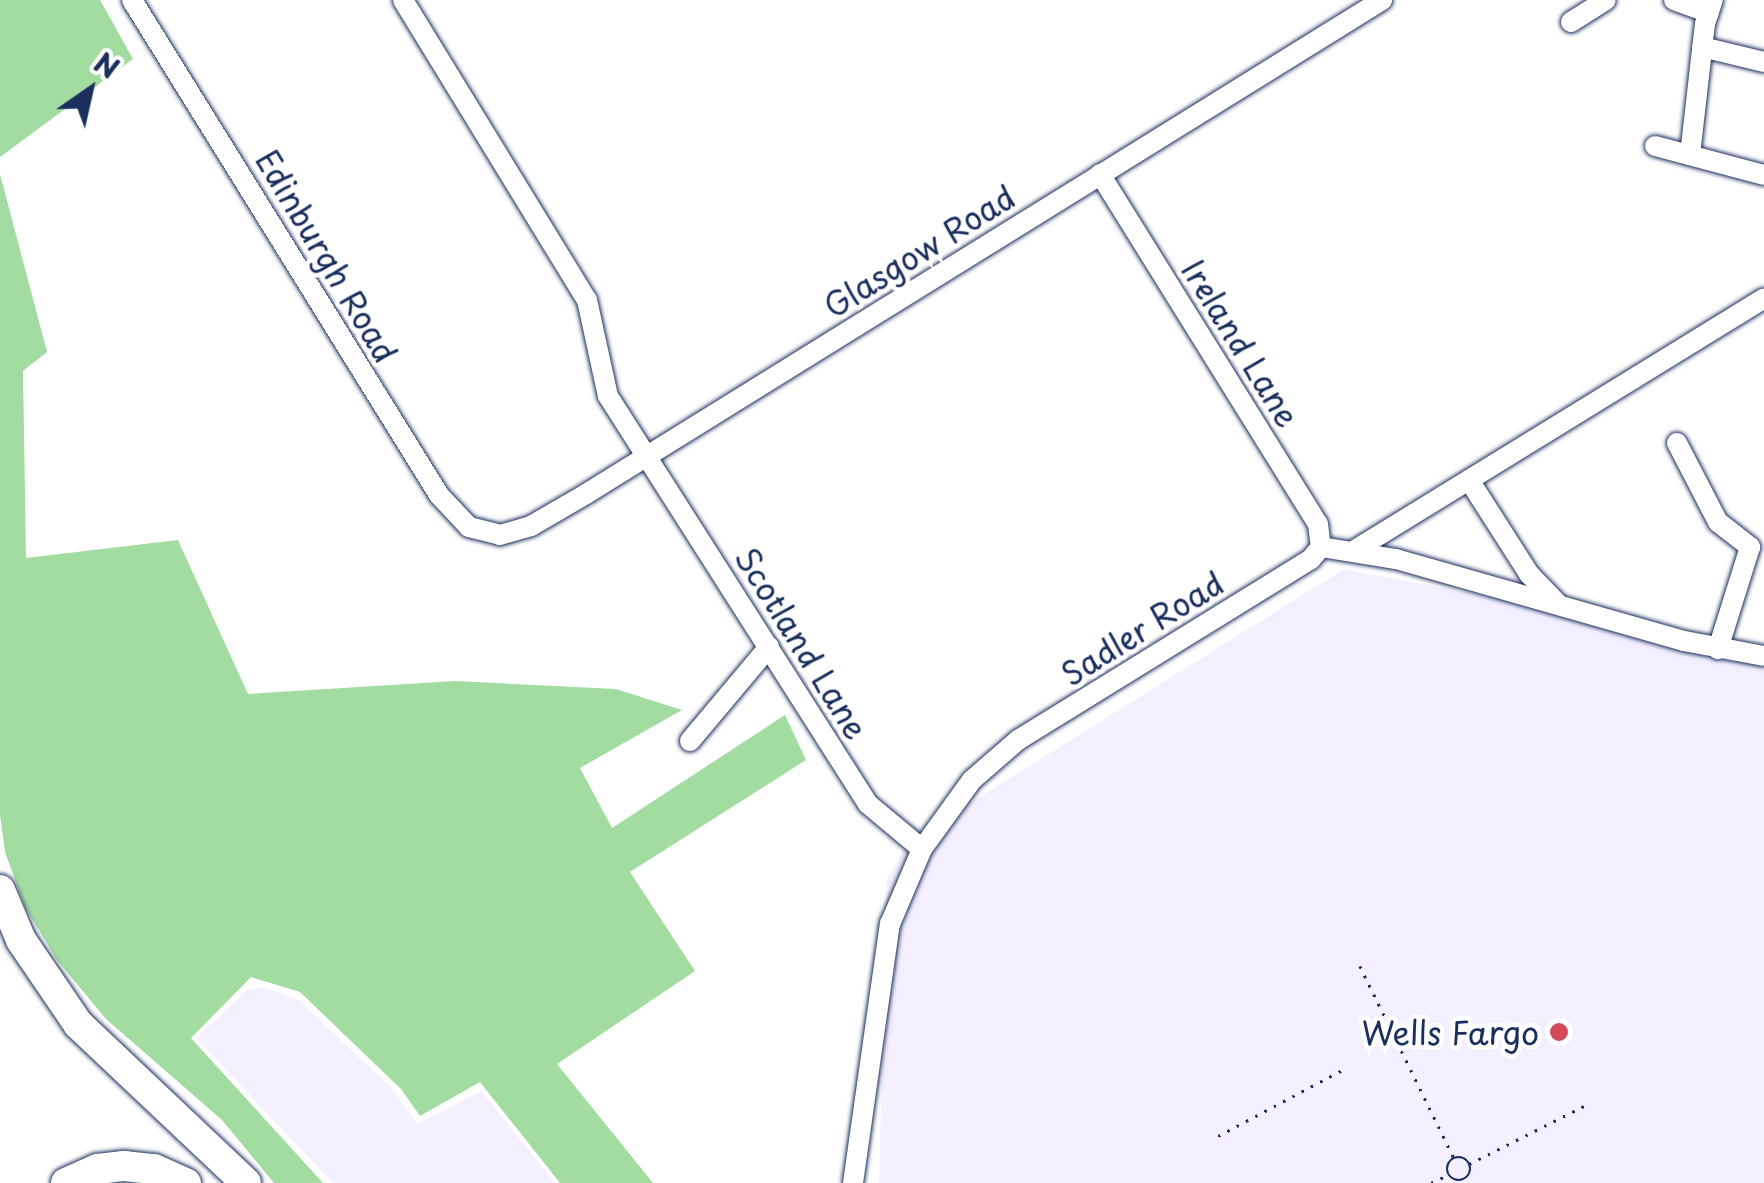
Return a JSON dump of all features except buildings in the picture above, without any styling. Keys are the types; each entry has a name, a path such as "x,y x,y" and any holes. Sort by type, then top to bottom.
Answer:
{"highway":[{"path":"0,890 20,940 78,1024 246,1183"},
{"path":"66,1183 98,1169 124,1166 154,1169 186,1183"}],"street":[{"name":"Edinburgh Road","path":"132,0 432,486 458,518 482,532"},
{"name":"Scotland Lane","path":"403,0 587,300 608,396 649,454 868,804 922,850"},
{"name":"Glasgow Road","path":"482,532 510,534 531,526 1382,0"},
{"path":"1570,22 1606,0"},
{"path":"1674,0 1711,7 1702,47 1690,155"},
{"path":"1702,47 1764,62"},
{"path":"1656,146 1764,175"},
{"name":"Ireland Lane","path":"1100,174 1318,524 1320,547"},
{"path":"1355,550 1764,298"},
{"path":"1678,442 1718,522 1750,548 1718,649"},
{"path":"1469,480 1529,574 1560,606"},
{"path":"1320,547 1355,550 1718,649 1764,656"},
{"name":"Sadler Road","path":"853,1183 890,924 922,850 972,780 1018,740 1312,559 1320,547"},
{"path":"690,740 769,647"}],"path":[{"path":"1360,966 1454,1158 1450,1174"},
{"path":"1218,1136 1344,1069"},
{"path":"1470,1164 1584,1106"},
{"path":"1450,1174 1460,1181 1469,1177 1470,1164 1466,1158 1454,1158"},
{"path":"1431,1183 1450,1174"}],"shaded area":[{"path":"1344,569 1764,650 1764,1183 879,1183 887,880 908,842"},
{"path":"263,987 299,1000 393,1090 417,1124 481,1091 555,1183 333,1183 196,1038 247,990"}],"green space":[{"path":"0,0 100,0 133,59 0,157"},
{"path":"0,174 47,352 23,371 26,558 178,540 248,694 455,681 616,689 682,710 580,768 612,828 785,715 806,760 630,872 695,971 557,1064 653,1183 560,1183 480,1082 420,1116 401,1089 300,992 251,977 191,1038 323,1183 274,1183 222,1120 106,1019 57,960 25,907 5,852 0,815"}],"place":[{"name":"Wells Fargo","path":"1559,1032"}]}
